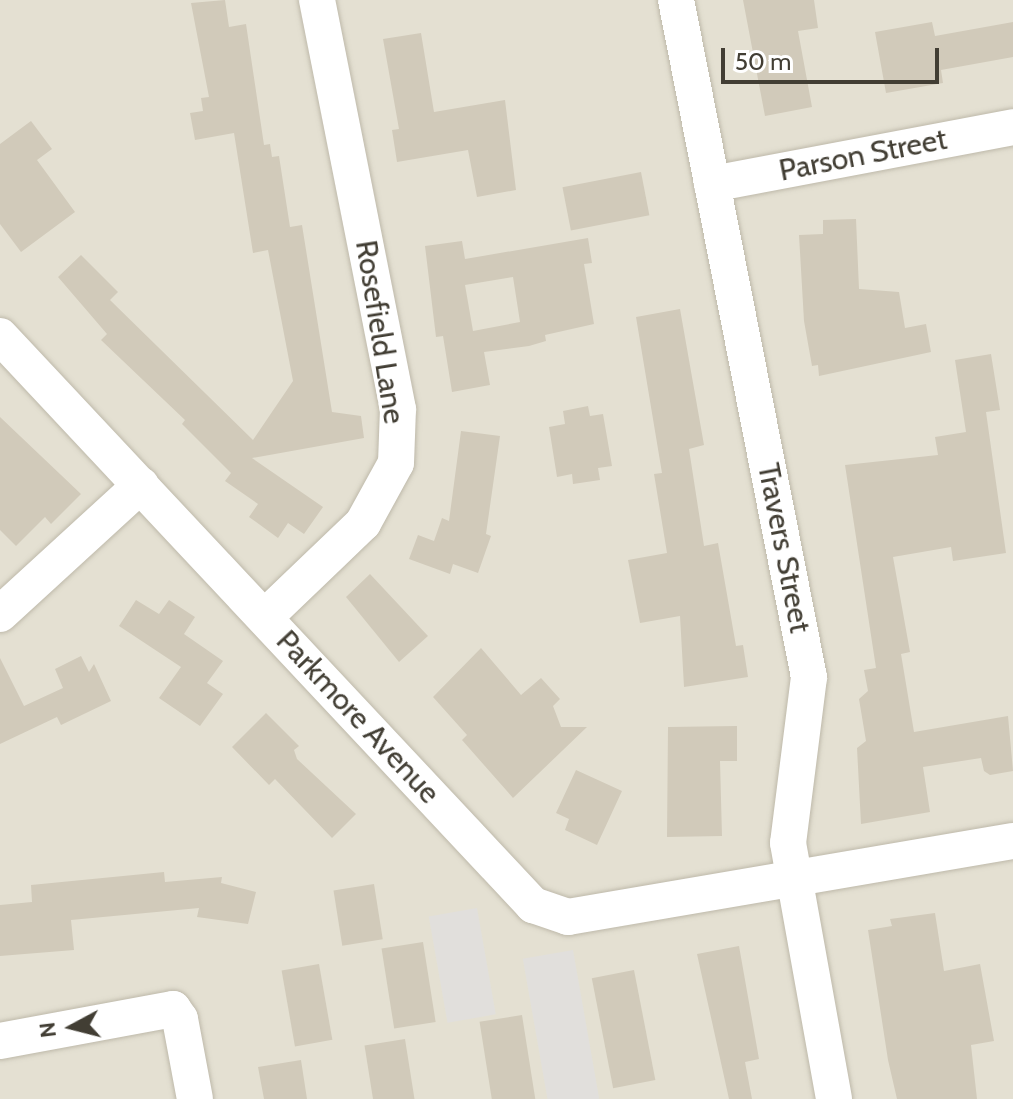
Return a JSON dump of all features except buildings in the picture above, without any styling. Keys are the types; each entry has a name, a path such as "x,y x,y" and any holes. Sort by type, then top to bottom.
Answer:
{"street":[{"name":"Rosefield Lane","path":"265,617 363,523 396,463 398,409 317,0"},
{"name":"Travers Street","path":"676,0 809,677 788,843 834,1099"},
{"name":"Parson Street","path":"712,184 1013,127"},
{"name":"Parkmore Avenue","path":"0,336 533,905 568,917 1013,841"},
{"path":"0,614 141,485"},
{"path":"0,1041 173,1009 195,1099"}],"shaded area":[{"path":"0,0 1013,0 1013,1099 0,1099"},
{"path":"477,908 496,1014 447,1023 429,917"},
{"path":"573,950 599,1099 547,1099 523,959"}]}
